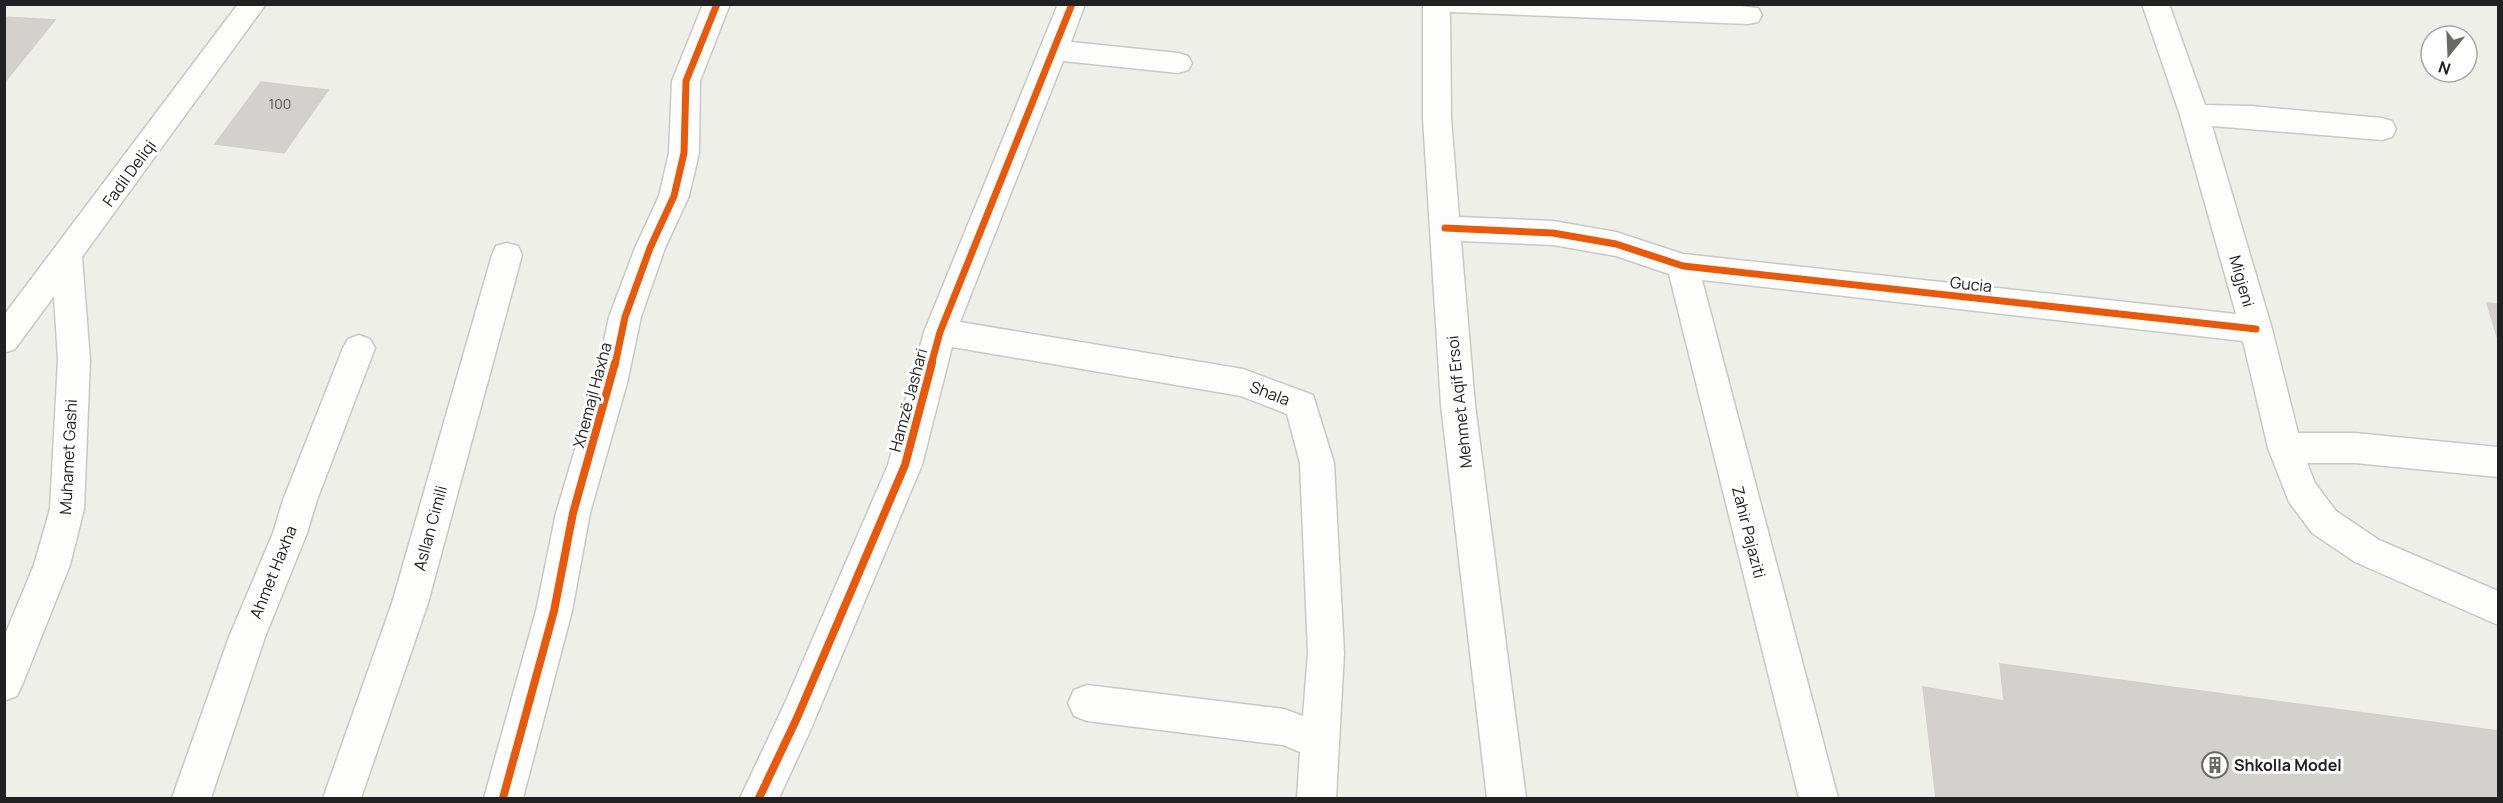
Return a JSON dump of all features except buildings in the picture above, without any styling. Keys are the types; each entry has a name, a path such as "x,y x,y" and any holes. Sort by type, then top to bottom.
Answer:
{"street":[{"name":"Fadil Deliqi","path":"4,340 253,4"},
{"name":"Xhemajl Haxha","path":"503,798 554,611 573,513 611,383 625,317 650,248 674,196 684,153 686,81 694,20 699,4"},
{"name":"Xhemajl Haxha","path":"689,69 717,4"},
{"name":"Hamzë Jashari","path":"759,798 797,718 905,465 940,332 1072,4"},
{"name":"Mehmet Aqif Ersoi","path":"1436,4 1437,118 1458,405 1506,798"},
{"path":"1455,4 1748,15"},
{"name":"Migjeni","path":"2155,4 2194,115 2256,329 2285,448 2301,491 2324,522 2367,551 2499,608"},
{"path":"1053,50 1178,63"},
{"path":"2194,115 2251,117 2382,129"},
{"name":"Gucia","path":"1445,228 1553,233 1616,244 1683,266 2256,329"},
{"name":"Asllan Cimili","path":"342,798 410,603 507,255"},
{"name":"Muhamet Gashi","path":"4,683 52,565 67,509 74,360 67,256"},
{"name":"Zahir Pajaziti","path":"1683,266 1818,798"},
{"name":"Shala","path":"940,332 1243,383 1302,405 1317,463 1326,653 1317,798"},
{"name":"Ahmet Haxha","path":"191,798 247,637 290,533 300,500 359,348"},
{"path":"2285,448 2355,448 2499,462"},
{"path":"1087,703 1284,727 1320,742"}],"cycle path":[{"path":"503,798 554,611 573,513 611,383 625,317 650,248 674,196 684,153 686,81 717,4"},
{"path":"759,798 797,718 905,465 940,332 1072,4"},
{"path":"1445,228 1553,233 1616,244 1683,266 2256,329"}],"place":[{"name":"Shkolla Model","path":"2215,765"}]}
